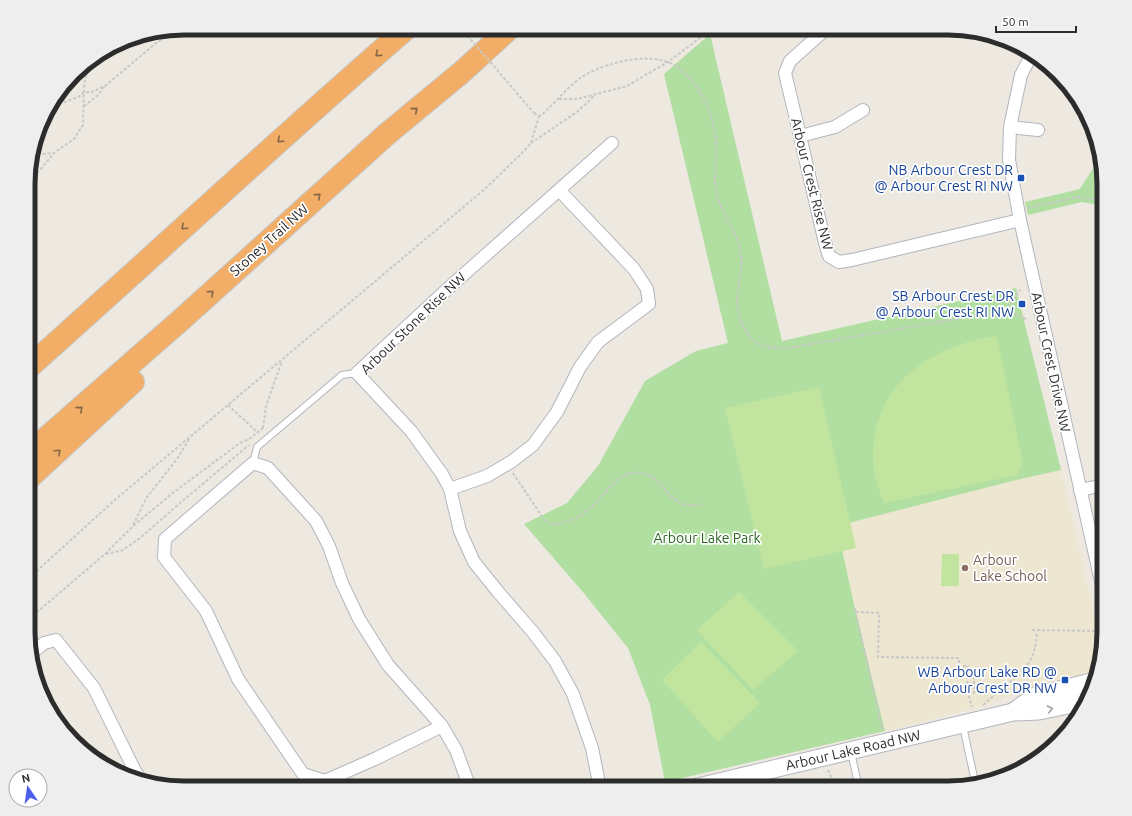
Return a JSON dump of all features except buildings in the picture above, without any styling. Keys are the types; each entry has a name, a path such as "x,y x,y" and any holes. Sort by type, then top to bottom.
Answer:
{"highway":[{"path":"35,361 399,35"},
{"name":"Stoney Trail NW","path":"35,448 182,319 387,134 462,72 502,35"},
{"path":"35,348 126,272 154,255"},
{"path":"35,472 166,351 182,319"}],"street":[{"name":"Arbour Crest Rise NW","path":"819,35 790,61 785,73 829,256 839,262 1022,215"},
{"name":"Arbour Crest Drive NW","path":"1030,59 1022,75 1010,127 1009,160 1097,564"},
{"path":"800,136 835,127 863,110"},
{"path":"1010,127 1038,130"},
{"name":"Arbour Stone Rise NW","path":"599,781 592,748 573,694 555,661 474,562 460,531 450,489 442,474 411,431 357,373 453,284 612,143"},
{"path":"450,489 487,476 511,462 533,445 557,412 580,367 598,342 649,304 647,289 634,269 559,190"},
{"path":"442,726 377,758 325,781 303,774 238,679 206,611 164,557 165,539 253,463 268,468 316,521 329,546 342,583 358,619 388,665 442,726 456,750 467,781"},
{"path":"1080,490 1097,486"},
{"path":"36,650 44,643 56,640 94,688 137,773"},
{"name":"Arbour Lake Road NW","path":"1013,712 1036,696 1088,683"},
{"name":"Arbour Lake Road NW","path":"724,781 1013,712 1039,711 1079,703"}],"lane":[{"path":"253,463 257,447 262,438 342,375 357,373"},
{"path":"962,724 975,778"},
{"path":"850,751 857,781"}],"path":[{"path":"467,35 534,113 540,116"},
{"path":"559,99 576,99 627,86 668,62 704,35"},
{"path":"84,106 97,96 105,86 156,43 168,36"},
{"path":"531,143 540,116 583,76 615,62 636,59 651,59 668,62 677,66 688,76 706,103 712,118 715,130 717,195 741,253 742,265 737,305 742,326 752,340 762,346 788,348 1004,311 1008,311 1026,319"},
{"path":"35,174 54,153 74,139 83,125 84,86 87,71"},
{"path":"58,105 80,96 84,92 92,92 105,86"},
{"path":"35,573 116,499 485,189 531,143 576,112 596,94"},
{"path":"38,153 54,153"},
{"path":"1022,215 1078,197 1097,198"},
{"path":"1004,311 1020,290"},
{"path":"105,554 124,550 262,438 266,406 282,360"},
{"path":"228,405 262,438"},
{"path":"35,614 105,554 133,526 174,492 240,443 249,439 263,428"},
{"path":"133,526 147,497 177,459 190,437"},
{"path":"512,470 545,521 550,524 564,523 584,513 618,479 626,474 643,474 658,480 672,497 682,504 688,506 701,504"},
{"path":"883,733 855,611 879,613 878,657 959,658 959,666 968,666 968,693 973,710"},
{"path":"1032,630 1097,631"},
{"path":"981,706 1023,672 1034,652 1037,630"},
{"path":"968,693 974,693 974,670"},
{"path":"828,768 831,777 834,781"}],"shaded area":[{"name":"Arbour Lake School","path":"1061,470 1097,627 1096,651 1091,673 1027,690 976,708 885,731 855,609 837,526 1016,480"}],"green space":[{"name":"Arbour Lake Park","path":"710,35 782,341 1016,288 1061,470 1016,480 837,526 855,609 885,731 669,781 665,781 650,705 628,648 582,591 524,524 567,503 598,466 645,381 696,351 728,343 664,74"},
{"path":"1096,163 1097,205 1082,202 1028,215 1025,202 1080,189"},
{"path":"997,336 1023,464 1017,475 884,503 875,477 873,446 881,413 891,394 904,379 919,366 937,355 956,346"},
{"path":"819,387 856,548 764,569 725,408"},
{"path":"942,554 959,554 959,586 941,586"},
{"path":"739,592 798,651 753,690 697,630"},
{"path":"701,642 760,703 718,742 662,680"}],"place":[{"name":"NB Arbour Crest DR @ Arbour Crest RI NW","path":"1021,178"},
{"name":"SB Arbour Crest DR @ Arbour Crest RI NW","path":"1022,304"},
{"name":"Arbour Lake School","path":"965,568"},
{"name":"WB Arbour Lake RD @ Arbour Crest DR NW","path":"1065,680"}]}
